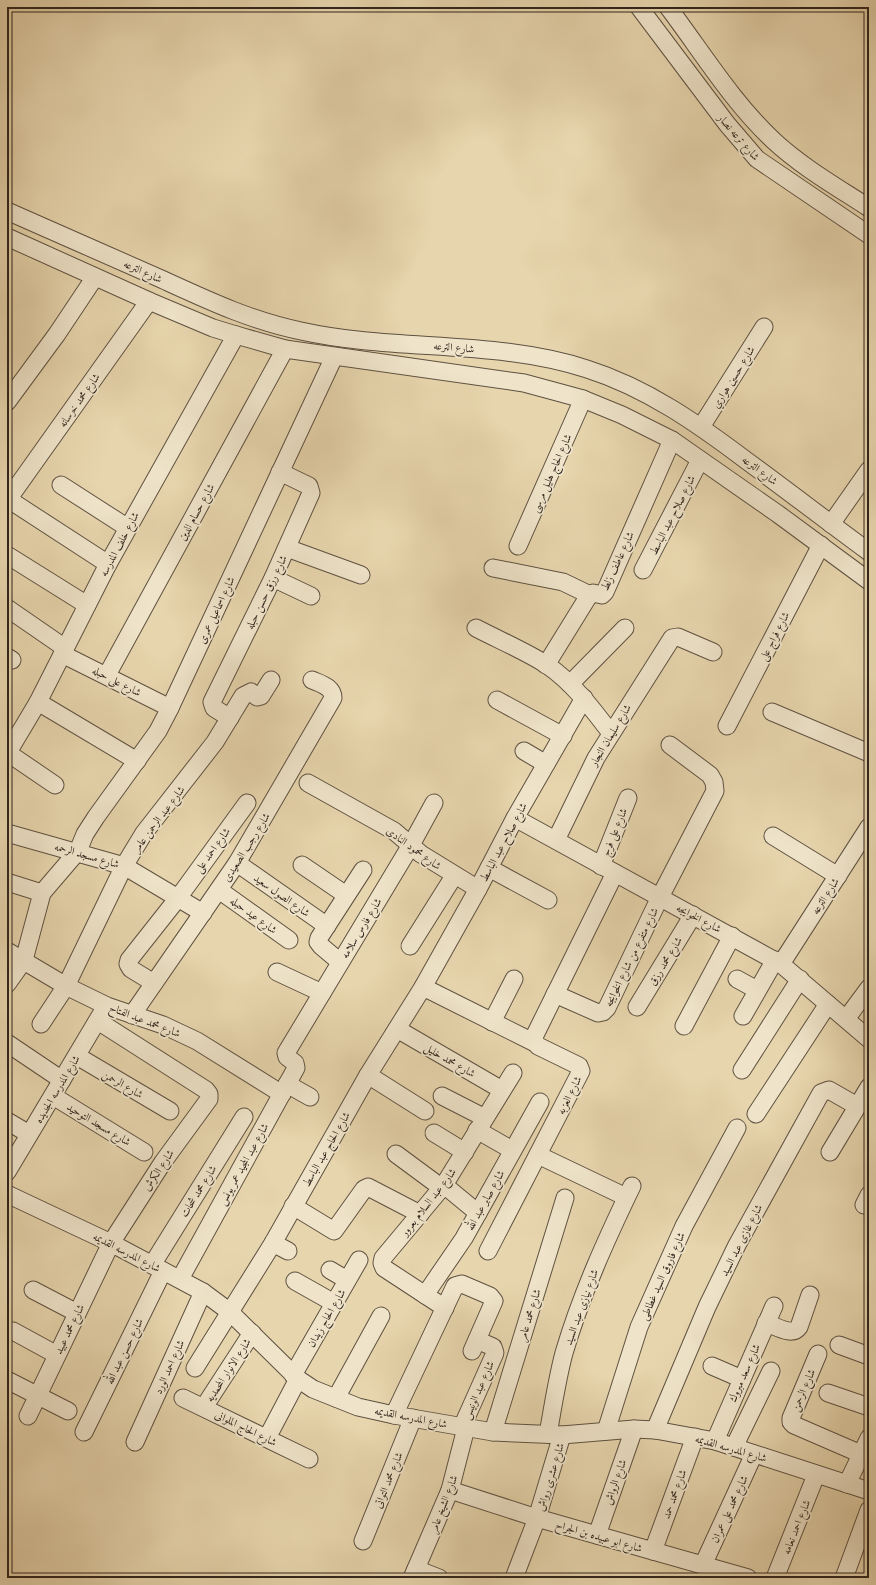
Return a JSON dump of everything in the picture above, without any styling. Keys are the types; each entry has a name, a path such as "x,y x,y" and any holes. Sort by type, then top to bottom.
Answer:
{"street":[{"name":"شارع ترعه نصار","path":"639,7 727,124 757,159 869,235"},
{"name":"شارع ترعه نصار","path":"668,7 735,97 765,133 789,154 869,208"},
{"name":"شارع الترعه","path":"7,211 221,306 261,320 300,331 341,338 469,347 528,355 587,369 632,387 690,419 869,552"},
{"path":"7,237 213,328 285,349 524,383 583,399 622,415 672,440 821,545 869,581"},
{"path":"7,402 57,334 95,277"},
{"name":"شارع محمد خرسانه","path":"8,499 149,301"},
{"name":"شارع حسين هواري","path":"701,427 764,327"},
{"name":"شارع خلف المدرسه","path":"7,754 38,702 108,564 236,335"},
{"name":"شارع حسام الدين","path":"107,675 285,349"},
{"name":"شارع اسماعيل عمرى","path":"78,851 96,816 158,731 170,708 334,357"},
{"name":"شارع الحاج هليل مرسى","path":"518,546 583,399"},
{"name":"شارع عاطف زلط","path":"546,665 590,595 596,593 602,595 605,592 672,440"},
{"name":"شارع صلاح عبد الباسط","path":"643,570 700,460"},
{"path":"831,524 869,470"},
{"name":"شارع رزق حسن حبله","path":"230,718 214,708 212,702 273,578 311,493 309,486 280,472"},
{"path":"61,485 128,528"},
{"path":"8,499 108,564"},
{"name":"شارع فراج على","path":"727,726 821,545"},
{"path":"286,548 361,575"},
{"path":"7,555 88,605"},
{"path":"494,568 563,582 590,595"},
{"path":"273,578 311,596"},
{"name":"شارع على حبله","path":"7,608 64,651 170,708"},
{"path":"476,628 546,665 570,684 584,698 610,732"},
{"path":"570,684 625,628"},
{"name":"شارع سليمان النجار","path":"556,840 610,732 669,642 675,636 713,652"},
{"name":"شارع عبد الرحمن عامر","path":"41,1024 66,986 124,866 144,833 193,773 243,696 251,692 257,697 261,696 271,680"},
{"name":"شارع رجب الصعيدى","path":"132,1015 237,863 333,698 333,693 331,690 312,680"},
{"name":"شارع صلاح عبد الباسط","path":"423,987 478,889 515,818 584,698"},
{"path":"497,700 563,736"},
{"path":"38,702 137,760"},
{"path":"772,712 869,753"},
{"path":"660,897 715,791 714,782 710,775 670,745"},
{"path":"524,751 546,764"},
{"path":"7,754 55,785"},
{"name":"شارع محمود النادى","path":"308,784 394,831 411,846 454,876 478,889"},
{"name":"شارع على فرج","path":"608,869 628,798"},
{"name":"شارع احمد على","path":"154,983 131,969 128,964 129,960 178,898 247,803"},
{"name":"شارع فارس سلامه","path":"286,1053 411,846 434,803"},
{"name":"شارع الخوايجه","path":"515,818 778,962 800,979 869,1039"},
{"name":"شارع الترعه","path":"743,1016 757,990 838,876 869,827"},
{"name":"شارع مسجد الرحمه","path":"7,833 78,851 124,866 203,913"},
{"path":"773,836 838,876"},
{"path":"7,984 24,960 42,893 78,851"},
{"name":"شارع الصول سعيد","path":"237,863 327,926"},
{"path":"302,865 346,895"},
{"path":"489,868 548,900"},
{"path":"535,1043 535,1034 555,994 608,869"},
{"path":"340,962 318,942 319,938 363,870"},
{"path":"410,946 454,876"},
{"path":"7,882 42,893"},
{"name":"شارع عيد حبله","path":"219,890 289,940"},
{"name":"شارع متفرع من شارع الخوايجه","path":"555,994 598,1013 603,1012 607,1008 660,897"},
{"name":"شارع محمد رزق","path":"637,1007 693,915"},
{"path":"684,1026 732,936"},
{"name":"شارع محمد عبد الفتاح","path":"7,951 66,986 107,1006 163,1025 203,1044 285,1089 310,1097"},
{"path":"277,972 322,993"},
{"path":"492,1022 514,979"},
{"path":"738,979 757,990"},
{"path":"742,1070 800,979"},
{"name":"شارع العزبه","path":"423,987 579,1066 581,1071 488,1251"},
{"name":"شارع الحاج عبد الباسط","path":"195,1368 273,1243 368,1075 423,987"},
{"path":"846,1019 869,988"},
{"path":"756,1114 828,1004"},
{"name":"شارع المدرسه الجديده","path":"7,1172 107,1006"},
{"name":"شارع محمد عبد الفتاح","path":"98,1021 206,1090 209,1094 209,1099"},
{"name":"شارع محمد خليل","path":"397,1029 502,1090"},
{"path":"9,1049 62,1080"},
{"name":"شارع عبد المجيد عمر يونس","path":"180,1279 297,1065 287,1057 286,1053"},
{"name":"شارع الرحمن","path":"76,1056 170,1111"},
{"name":"شارع عبد السلام بعرور","path":"445,1308 384,1268 382,1263 383,1258 443,1186 513,1073"},
{"path":"368,1075 425,1111"},
{"path":"830,1152 869,1087"},
{"name":"شارع غازى عبد السيد","path":"655,1430 707,1307 737,1245 821,1093 829,1090 857,1106"},
{"name":"شارع مسجد التوحيد","path":"53,1096 144,1152"},
{"path":"442,1096 481,1124 512,1150"},
{"name":"شارع الكرش","path":"111,1243 163,1162 209,1099"},
{"name":"شارع صابر عبد الله","path":"425,1295 464,1238 540,1102"},
{"name":"شارع محمد شحات","path":"158,1268 244,1117"},
{"path":"7,1121 29,1134"},
{"name":"شارع فاروق السيد غطاطى","path":"606,1432 639,1327 684,1226 737,1128"},
{"path":"434,1133 465,1152"},
{"path":"396,1154 443,1186 478,1213"},
{"name":"شارع نيازى عبد السيد","path":"538,1155 629,1191 598,1259 572,1327 557,1385 555,1435"},
{"path":"293,1206 331,1231 336,1230 366,1187 371,1187 420,1214"},
{"name":"شارع المدرسه القديمه","path":"7,1194 111,1243 203,1292 230,1312 296,1377 313,1389 358,1407 394,1415 494,1432 555,1435 634,1429 655,1430 714,1441 869,1491"},
{"name":"شارع محمد عامر","path":"494,1432 565,1198"},
{"name":"شارع محمد عبيد","path":"28,1416 111,1243"},
{"path":"273,1243 288,1251"},
{"name":"شارع الحاج زيدان","path":"267,1438 296,1377 359,1260"},
{"name":"شارع حسن عبد الله","path":"84,1432 158,1268"},
{"path":"330,1270 347,1280"},
{"path":"295,1281 334,1304"},
{"name":"شارع عبد الونيس","path":"445,1308 455,1286 462,1284 493,1298 493,1304 474,1345 493,1347 495,1353 464,1427"},
{"path":"33,1290 77,1313"},
{"name":"شارع احمد الورد","path":"135,1442 203,1292"},
{"path":"766,1323 791,1332 796,1331 799,1327 810,1295"},
{"name":"شارع سعد مبروك","path":"714,1441 774,1306"},
{"path":"394,1415 445,1308"},
{"path":"336,1398 381,1316"},
{"path":"13,1331 57,1355"},
{"name":"شارع الانوار المحمديه","path":"204,1407 252,1333"},
{"path":"839,1345 869,1356"},
{"name":"شارع الرحمن","path":"818,1354 791,1418 791,1422 794,1426 861,1454"},
{"path":"712,1366 742,1379"},
{"path":"734,1447 771,1371"},
{"path":"7,1380 68,1411"},
{"path":"828,1393 869,1408"},
{"name":"شارع الحاج الملوانى","path":"183,1398 309,1459"},
{"name":"شارع محمد التواتى","path":"363,1541 413,1418"},
{"name":"شارع الشيخ عامر","path":"414,1574 450,1490 464,1427"},
{"name":"شارع الرواش","path":"597,1535 634,1429"},
{"name":"شارع عشرى رواش","path":"514,1578 537,1518 555,1435"},
{"name":"شارع محمد حمد","path":"653,1551 695,1437"},
{"path":"847,1484 869,1438"},
{"name":"شارع محمد على عمران","path":"703,1565 754,1454"},
{"name":"شارع احمد نعامه","path":"775,1578 816,1475"},
{"name":"شارع ابو عبيده بن الجراح","path":"450,1490 537,1518 748,1578"},
{"path":"844,1578 869,1510"},
{"path":"414,1574 438,1578"}]}
